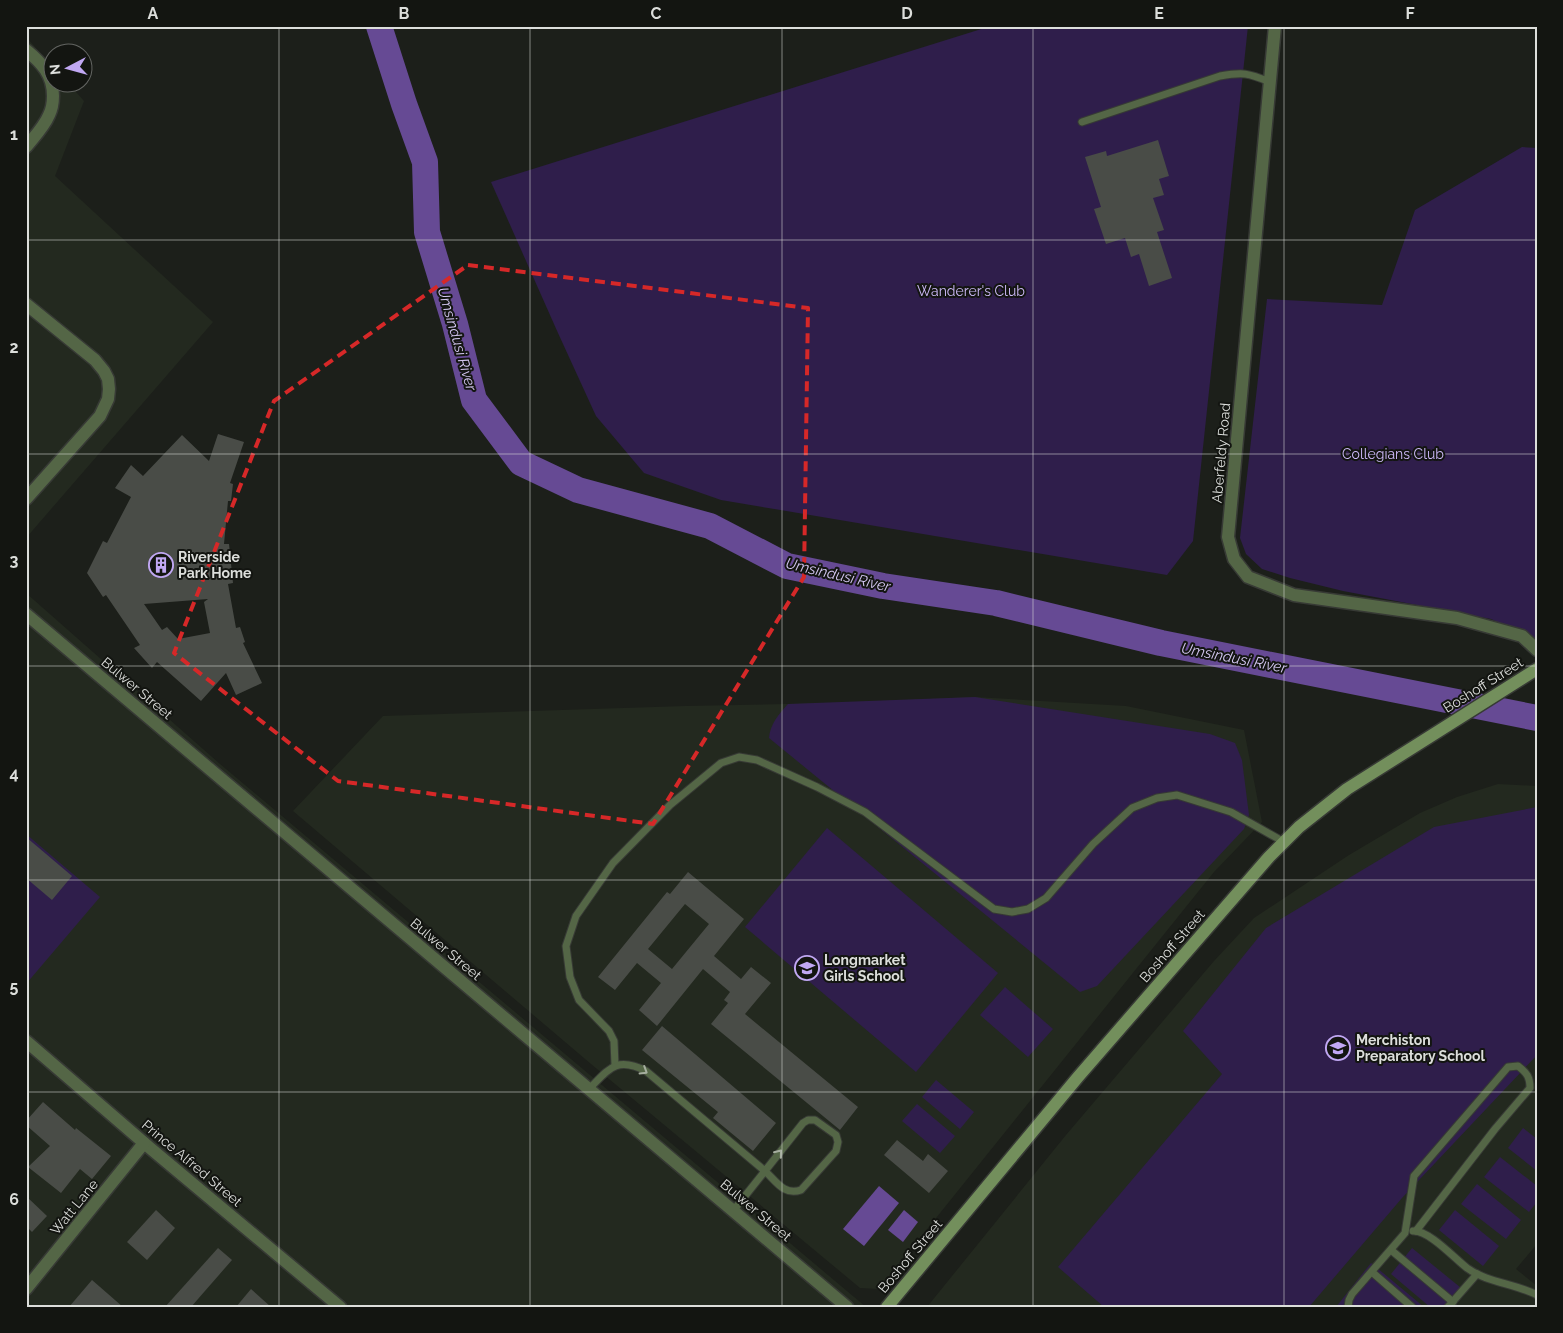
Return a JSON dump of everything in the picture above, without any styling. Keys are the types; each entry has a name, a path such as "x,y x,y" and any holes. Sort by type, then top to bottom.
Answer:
{"main road":[{"name":"Boshoff Street","path":"887,1307 1078,1077 1269,857 1299,827 1347,789 1537,669"}],"street":[{"name":"Aberfeldy Road","path":"1276,26 1228,537 1234,559 1248,577 1294,595 1457,618 1522,636 1537,650"},
{"path":"26,50 41,64 50,76 53,86 53,106 50,115 26,147"},
{"path":"26,304 95,360 108,379 109,389 108,399 100,416 26,499"},
{"name":"Bulwer Street","path":"26,614 847,1307"},
{"name":"Prince Alfred Street","path":"26,1041 144,1143 340,1307"},
{"name":"Watt Lane","path":"26,1289 144,1143"}],"lane":[{"path":"1082,122 1220,76 1239,73 1251,74 1270,82"},
{"path":"615,1065 614,1041 609,1031 579,1000 570,977 566,946 576,916 613,863 670,806 721,763 740,757 757,760 817,787 865,812 994,910 1012,912 1028,909 1046,898 1093,844 1132,808 1157,798 1177,795 1231,812 1284,842"},
{"path":"589,1089 615,1065 627,1064 646,1071 764,1171 786,1191 793,1193 801,1190 836,1152 838,1142 836,1135 815,1120 808,1120 803,1123 764,1171 734,1211"},
{"path":"1348,1307 1352,1294 1405,1233 1414,1176 1508,1067 1518,1066 1526,1072 1530,1080 1530,1088 1495,1129 1416,1231"},
{"path":"1405,1233 1416,1231 1425,1234 1477,1274 1537,1295"},
{"path":"1391,1250 1451,1304 1477,1274"},
{"path":"1372,1272 1412,1307"}],"highlighted area":[{"path":"468,265 808,308 804,577 653,824 338,781 174,653 274,401"}],"shaded area":[{"path":"26,37 42,55 42,92 76,92 84,101 55,176 213,322 26,538"},
{"path":"26,593 220,764 866,1307 26,1307"},
{"name":"Longmarket Girls School","path":"975,697 1126,706 1244,730 1262,822 1214,872 879,1289 860,1288 591,1064 293,811 383,716"},
{"name":"Merchiston Preparatory School","path":"1498,784 1537,786 1537,1244 1516,1269 1537,1286 1537,1307 927,1307 1066,1135 1214,961 1254,918 1349,855 1420,813 1457,797"},
{"path":"879,1186 899,1203 864,1246 843,1229"},
{"path":"904,1210 918,1222 903,1242 888,1230"}],"green space":[{"name":"Wanderer's Club","path":"991,26 1248,26 1193,541 1167,575 721,500 644,473 596,416 491,182"},
{"name":"Collegians Club","path":"1522,147 1537,148 1537,640 1491,619 1343,591 1262,569 1246,554 1240,538 1267,299 1382,305 1415,210"},
{"path":"975,697 1210,734 1235,743 1242,760 1249,815 1244,829 1097,986 1080,992 769,738 778,715 788,704"},
{"name":"Merchiston Preparatory School","path":"1537,807 1537,1055 1402,1198 1309,1307 1104,1307 1058,1267 1222,1074 1183,1031 1266,928 1434,827"},
{"path":"827,828 998,973 916,1072 745,927"},
{"path":"26,834 100,897 26,984"},
{"path":"1005,987 1053,1029 1028,1057 980,1015"},
{"path":"936,1080 974,1112 960,1129 922,1097"},
{"path":"917,1104 955,1136 940,1153 902,1121"},
{"path":"1523,1128 1537,1139 1537,1171 1508,1148"},
{"path":"1500,1157 1537,1186 1537,1202 1529,1212 1484,1177"},
{"path":"1477,1184 1521,1220 1506,1239 1461,1204"},
{"path":"1455,1210 1499,1246 1483,1266 1439,1230"},
{"path":"1412,1248 1466,1292 1454,1307 1430,1307 1391,1274"},
{"path":"1371,1263 1424,1307 1336,1307"}],"building":[{"path":"1158,140 1169,176 1159,179 1164,195 1153,198 1164,230 1157,232 1172,278 1149,286 1139,254 1131,257 1125,238 1106,244 1094,209 1101,207 1085,157 1106,151 1107,156"},
{"name":"Riverside Park Home","path":"218,434 244,442 230,483 233,484 231,501 228,501 224,544 229,544 233,583 228,584 236,628 240,627 245,642 243,643 262,683 236,695 226,673 201,701 157,662 152,668 134,648 140,645 106,595 103,597 87,573 103,541 107,543 131,497 115,488 131,465 143,476 182,435 209,461","holes":["208,599 204,602 210,633 178,639 167,627 162,630 144,604"]},
{"path":"26,837 72,876 52,900 26,878"},
{"path":"688,872 744,919 714,956 741,979 751,967 771,983 745,1014 858,1107 840,1130 711,1024 728,1003 724,1000 730,992 703,969 657,1026 639,1010 661,983 637,963 615,990 598,977 667,892 670,894","holes":["685,904 709,924 672,969 648,949"]},
{"path":"662,1026 776,1123 753,1151 713,1118 718,1112 642,1050"},
{"path":"43,1102 75,1130 76,1128 111,1156 92,1179 80,1169 61,1193 28,1167 50,1146 26,1125 26,1121"},
{"path":"897,1140 923,1161 928,1154 948,1171 929,1193 884,1155"},
{"path":"26,1196 47,1216 32,1232 26,1226"},
{"path":"156,1210 175,1228 147,1260 127,1242"},
{"path":"218,1248 232,1260 191,1307 165,1307"},
{"path":"92,1280 123,1307 69,1307"},
{"path":"251,1289 271,1307 236,1307"}],"waterway":[{"name":"Umsindusi River","path":"379,26 425,162 427,232 455,324 474,400 521,463 578,490 710,526 787,566 883,586 996,603 1161,643 1537,718"}],"place":[{"name":"Riverside Park Home","path":"161,565"},
{"name":"Longmarket Girls School","path":"807,968"},
{"name":"Merchiston Preparatory School","path":"1338,1048"}]}
